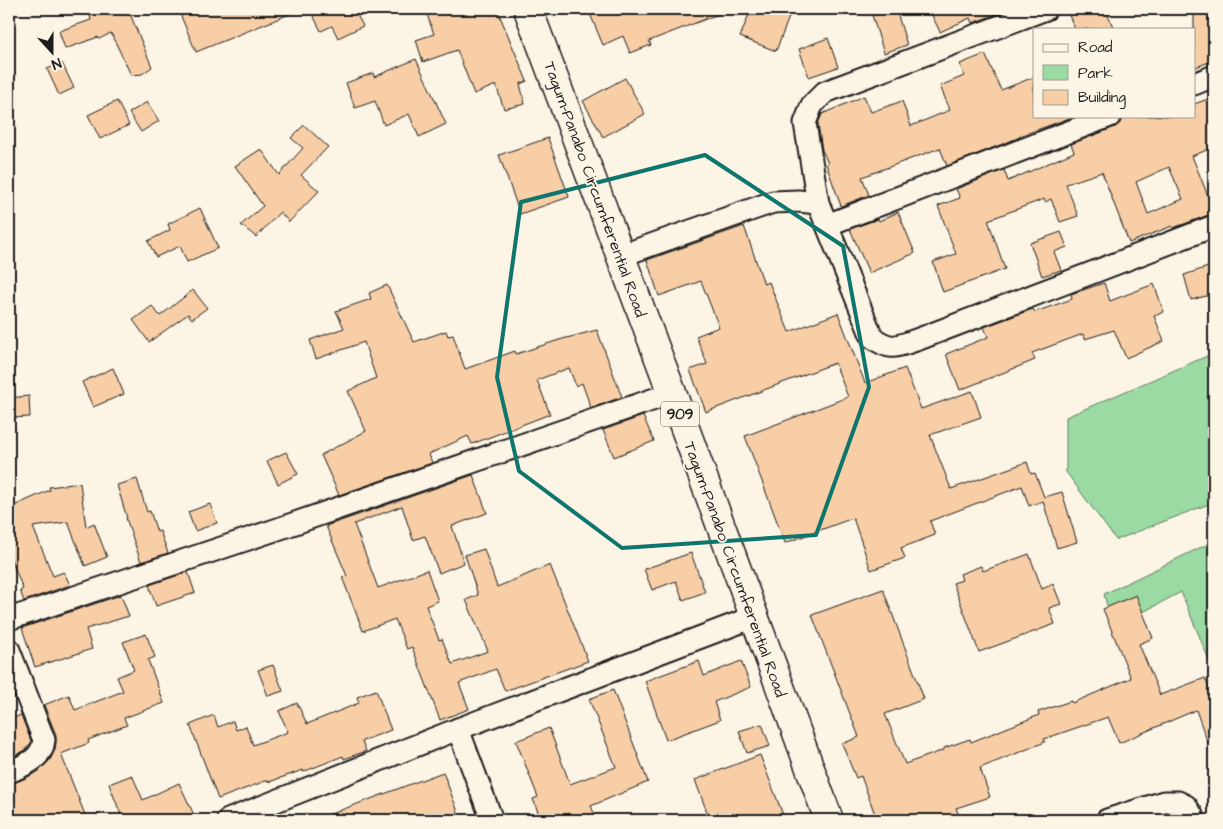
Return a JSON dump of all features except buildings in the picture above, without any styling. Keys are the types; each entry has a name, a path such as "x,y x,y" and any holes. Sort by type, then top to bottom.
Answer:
{"main road":[{"name":"Tagum-Panabo Circumferential Road","path":"528,9 672,393 828,820"}],"street":[{"path":"1046,9 825,92 812,105 805,123 818,203 872,337 880,343 891,347 898,347 1214,226"},
{"path":"1196,83 1214,76"},
{"path":"827,224 1105,118"},
{"path":"620,256 773,202 798,201 818,203"},
{"path":"9,619 672,393"},
{"path":"228,820 458,729 754,617"},
{"path":"9,650 44,740 40,754 31,761 9,772"},
{"path":"458,729 492,820"},
{"path":"1108,820 1164,802 1178,802 1186,806 1193,820"}],"highlighted area":[{"path":"705,155 843,246 869,387 816,535 622,548 519,471 497,377 521,202"}],"green space":[{"path":"1214,353 1214,502 1116,540 1066,472 1066,417"},
{"path":"1214,541 1214,672 1181,592 1113,628 1104,594"}]}
